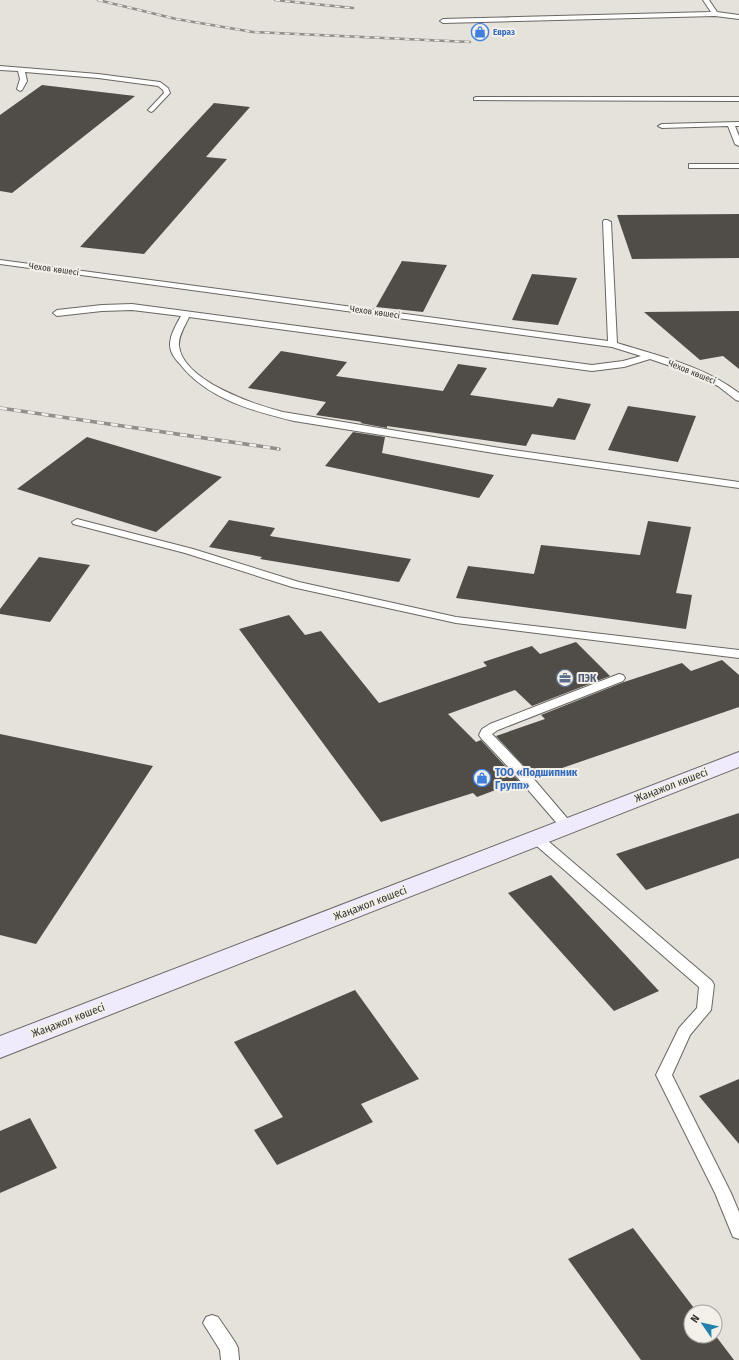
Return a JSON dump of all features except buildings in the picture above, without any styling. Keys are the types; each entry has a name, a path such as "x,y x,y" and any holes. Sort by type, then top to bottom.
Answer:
{"main road":[{"name":"Жаңажол көшесі","path":"0,1047 566,825 739,759"}],"lane":[{"path":"706,0 715,14"},
{"path":"443,21 715,14 739,17"},
{"path":"0,68 98,76 160,84 166,89 167,93 151,110"},
{"path":"20,69 24,76 20,89"},
{"path":"476,99 739,99"},
{"path":"730,124 739,144"},
{"path":"662,126 739,124"},
{"path":"692,166 739,166"},
{"path":"607,222 613,344"},
{"name":"Чехов көшесі","path":"0,262 613,344 697,372 721,384 739,398"},
{"path":"57,314 102,308 132,307 592,368 624,364 652,356"},
{"path":"186,314 175,343 176,351 185,366 200,381 237,400 267,412 294,418 500,451 739,485"},
{"path":"77,522 189,552 296,585 456,620 739,654"},
{"path":"566,825 516,767 485,735 486,732 494,727 619,678"},
{"path":"536,838 707,984 704,1010 684,1032 664,1075 723,1193 739,1232"},
{"path":"212,1323 229,1348 230,1360"}],"railway":[{"path":"98,0 176,19 253,32 470,42"},
{"path":"275,0 353,8"},
{"path":"0,408 279,449"}],"place":[{"name":"Евраз","path":"480,32"},
{"name":"ПЭК","path":"565,678"},
{"name":"ТОО «Подшипник Групп»","path":"482,778"}]}
